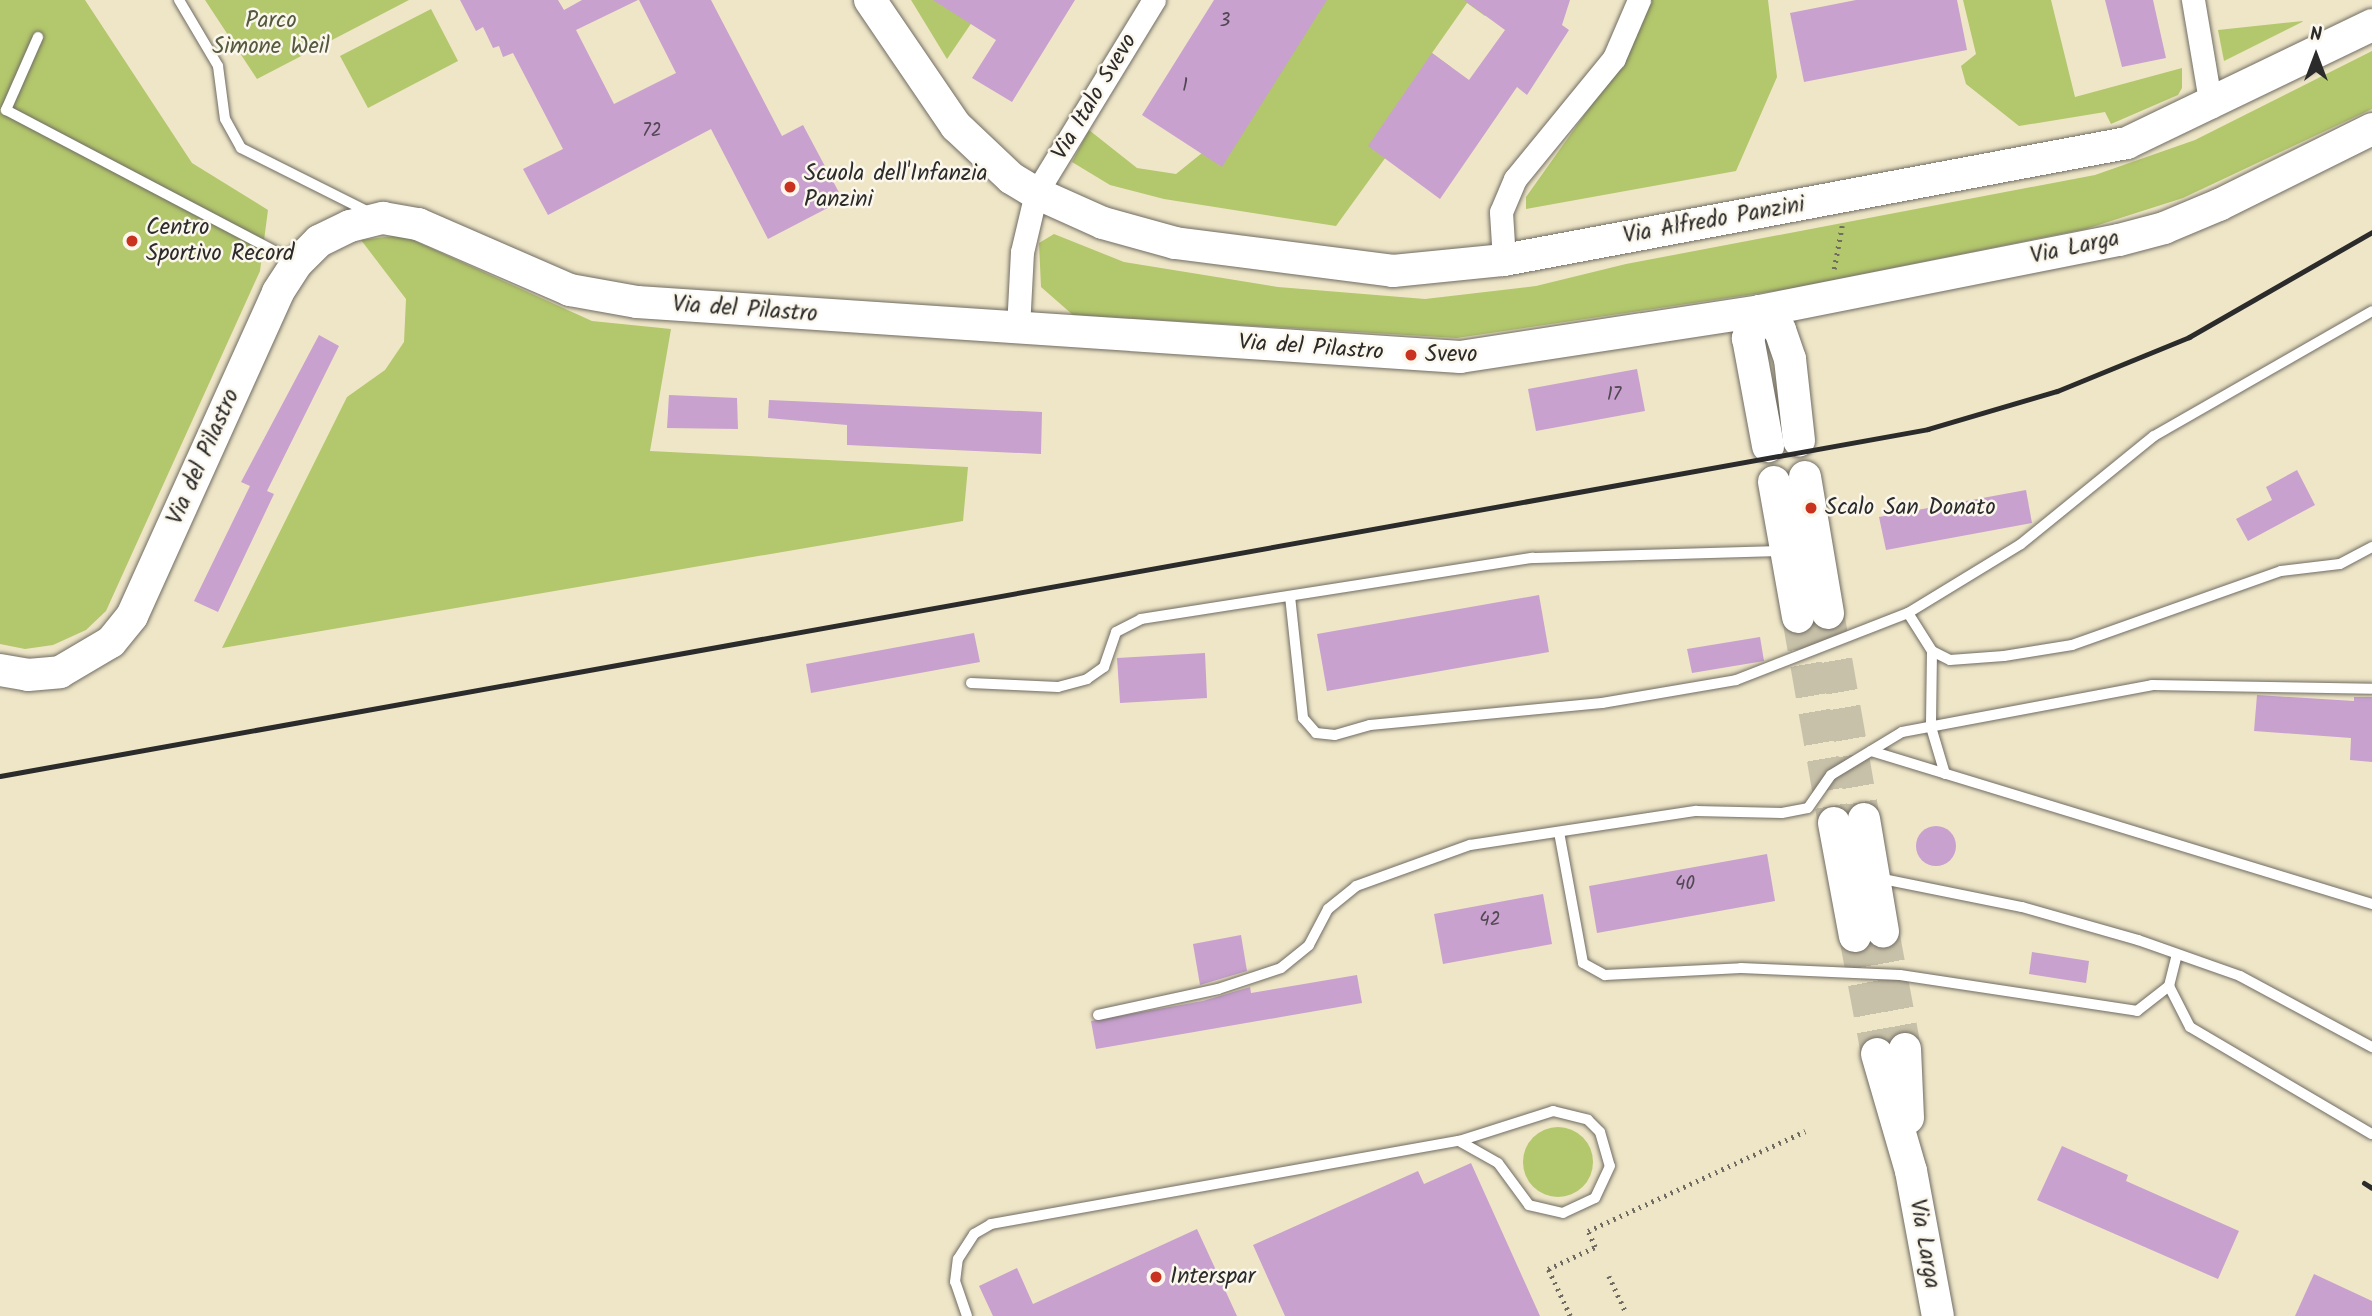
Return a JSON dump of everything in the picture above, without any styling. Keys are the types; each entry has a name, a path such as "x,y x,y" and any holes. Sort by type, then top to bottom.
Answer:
{"street":[{"name":"Via Alfredo Panzini","path":"870,0 956,126 1011,178 1036,193 1103,223 1226,251 1393,271 1504,260 2086,153 2127,143 2211,106 2372,25"},
{"name":"Via Italo Svevo","path":"1036,193 1153,0"},
{"path":"1504,260 1501,212 1515,180 1614,58 1639,0"},
{"path":"2193,0 2211,106"},
{"name":"Via Larga","path":"1760,311 2164,228 2372,129"},
{"path":"1012,328 1022,252 1036,193"},
{"name":"Via del Pilastro","path":"0,670 28,675 60,672 111,642 132,616 278,292 297,263 319,241 349,226 383,218 418,224 570,290 604,298 1012,328 1460,357 1760,311"},
{"path":"1760,311 1748,338 1784,443"},
{"path":"1790,479 1813,615 1787,551 1790,479"},
{"path":"1849,821 1875,877 1869,933 1849,821"},
{"name":"Via Larga","path":"1891,1051 1938,1316"}],"lane":[{"path":"179,0 218,66 225,119 241,149 383,218"},
{"path":"38,37 5,110 297,263"},
{"path":"1290,596 1303,718 1316,733 1335,735 1370,725 1602,703 1736,680 1908,613 2021,544 2154,436 2372,311"},
{"path":"1908,613 1932,651 1950,660 2072,645 2281,571 2340,564 2372,547"},
{"path":"971,682 1058,687 1087,679 1104,667 1116,632 1141,619 1545,556 1787,551"},
{"path":"1932,651 1931,727 1945,774"},
{"path":"1098,1015 1262,977 1281,968 1308,945 1328,909 1356,886 1470,845 1696,811 1782,813 1808,808 1831,775 1902,732 2152,685 2372,688"},
{"path":"1871,751 2372,904"},
{"path":"1559,832 1583,963 1605,975 1741,968 1900,975 2137,1011 2169,986 2177,956"},
{"path":"1875,877 2022,907 2240,976 2372,1047"},
{"path":"2169,986 2190,1027 2372,1134"},
{"path":"967,1316 955,1282 958,1259 974,1234 991,1224 1459,1141 1553,1111 1571,1112 1600,1132 1610,1166 1605,1184 1580,1209 1545,1212 1516,1192 1498,1163 1459,1141"}],"path":[{"path":"1570,1316 1548,1269 1595,1247 1588,1231 1805,1131"},
{"path":"1609,1276 1626,1312"}],"green space":[{"name":"Centro Sportivo Record","path":"0,0 85,0 192,163 268,210 260,271 106,611 86,630 53,645 25,649 0,644"},
{"name":"Parco Simone Weil","path":"205,0 409,0 257,79"},
{"path":"911,0 987,0 947,59"},
{"path":"1296,0 1497,0 1485,16 1467,3 1432,53 1451,67 1336,226 1164,199 1110,185 1072,162 1089,130 1137,168 1176,174 1202,153"},
{"path":"1646,0 1768,0 1777,77 1736,171 1526,209 1526,197 1622,62"},
{"path":"1963,0 2051,0 2075,97 2182,68 2182,88 2178,95 2111,124 2105,112 2019,126 1966,84 1961,66 1976,54"},
{"path":"431,9 458,61 368,108 340,56"},
{"path":"2302,22 2224,61 2218,30"},
{"path":"2372,51 2372,109 2183,198 2086,229 1788,289 1457,338 1073,315 1041,287 1039,243 1054,234 1124,262 1278,287 1425,299 1536,286 1626,264 2095,175 2195,140"},
{"path":"402,235 592,321 671,329 650,451 968,467 963,521 222,648 347,397 385,370 404,342 406,299 361,240"},
{"path":"1558,1127 1577,1133 1587,1143 1593,1162 1587,1181 1577,1191 1558,1197 1539,1191 1529,1181 1523,1162 1529,1143 1539,1133"}],"building":[{"path":"460,0 558,0 564,10 582,0 638,0 576,30 614,104 676,73 639,0 711,0 782,136 803,125 843,200 768,239 711,129 548,215 523,169 563,149 513,53 503,57 499,46 493,48 483,27 476,31"},
{"path":"933,0 1075,0 1012,102 972,78 996,40"},
{"path":"1214,0 1327,0 1222,167 1142,115"},
{"path":"1464,0 1570,0 1562,25 1569,30 1527,95 1517,87 1440,199 1368,146 1432,53 1469,80 1505,30"},
{"path":"1856,0 1957,0 1967,50 1804,82 1790,13"},
{"path":"2105,0 2153,0 2166,58 2122,67"},
{"path":"319,335 339,346 267,491 274,494 218,612 194,601 250,486 241,482"},
{"path":"1637,369 1645,411 1536,431 1528,389"},
{"path":"669,395 737,398 738,429 667,428"},
{"path":"769,400 1042,412 1041,454 847,445 847,425 768,418"},
{"path":"2297,470 2315,505 2248,541 2236,519 2272,500 2266,487"},
{"path":"2026,490 2032,523 1886,550 1879,517"},
{"path":"1539,595 1549,652 1327,691 1317,634"},
{"path":"974,633 980,662 811,693 806,664"},
{"path":"1760,637 1764,661 1692,673 1687,649"},
{"path":"1205,653 1207,698 1120,703 1117,658"},
{"path":"2257,695 2354,701 2354,697 2372,697 2372,762 2350,760 2351,738 2254,731"},
{"path":"1936,826 1950,832 1956,846 1950,860 1936,866 1922,860 1916,846 1922,832"},
{"path":"1767,854 1775,901 1597,933 1589,886"},
{"path":"1543,894 1552,944 1443,964 1434,914"},
{"path":"1241,935 1247,971 1200,985 1193,944"},
{"path":"2032,952 2089,961 2086,983 2029,974"},
{"path":"1357,975 1362,1003 1096,1049 1091,1021 1203,1001 1250,987 1251,993"},
{"path":"2062,1146 2128,1175 2126,1181 2239,1231 2218,1279 2037,1200"},
{"path":"1471,1163 1540,1316 1285,1316 1253,1245 1418,1171 1424,1184"},
{"name":"Interspar","path":"1197,1229 1237,1316 993,1316 979,1286 1017,1268 1033,1304"},
{"path":"2314,1274 2372,1301 2372,1316 2295,1316"}],"tunnel":[{"path":"1828,613 1864,819"},
{"path":"1798,617 1834,823"},
{"path":"1883,931 1905,1049"},
{"path":"1855,936 1877,1054"}],"railway":[{"path":"0,776 1928,429 2057,391 2189,337 2372,232"},
{"path":"2364,1183 2372,1188"}],"place":[{"name":"Scuola dell'Infanzia Panzini","path":"790,187"},
{"name":"Centro Sportivo Record","path":"132,241"},
{"name":"Svevo","path":"1411,355"},
{"name":"Scalo San Donato","path":"1811,508"},
{"name":"Interspar","path":"1156,1277"}]}
